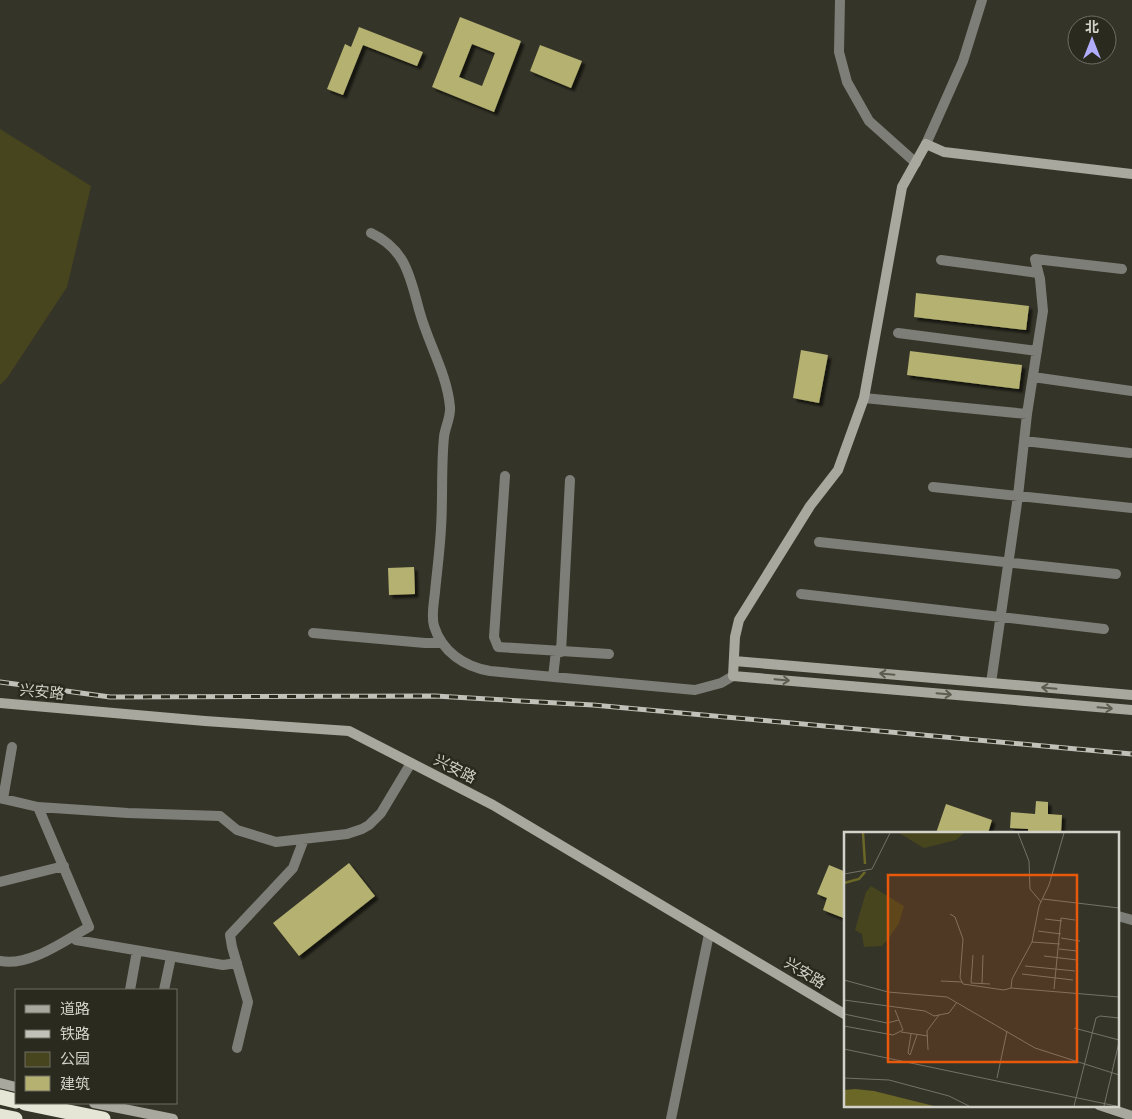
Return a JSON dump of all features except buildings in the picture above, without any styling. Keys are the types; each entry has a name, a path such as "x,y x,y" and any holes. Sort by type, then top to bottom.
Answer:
{"highway":[{"path":"0,1098 15,1101"},
{"path":"30,1104 103,1119"},
{"path":"0,1116 15,1119"}],"street":[{"path":"840,0 839,52 847,82 869,121 916,163"},
{"path":"733,676 735,637 739,620 810,506 838,470 864,398 902,187 926,144 962,61 982,0"},
{"path":"926,144 944,152 1132,174"},
{"path":"371,233 382,238 399,253 410,275 423,322 446,383 451,410 444,436 442,527 432,618 442,643 455,657 481,670 695,690 721,683 733,676 1132,710"},
{"path":"992,683 1018,496 1027,414 1043,311 1035,259 1122,269"},
{"path":"941,260 1038,273"},
{"path":"898,333 1037,351"},
{"path":"1033,377 1132,391"},
{"path":"864,398 1027,414"},
{"path":"1024,441 1130,453"},
{"path":"505,476 494,637 498,647 609,654"},
{"path":"553,677 558,652 570,480"},
{"path":"933,487 1132,508"},
{"path":"819,542 1116,574"},
{"path":"801,594 1104,629"},
{"path":"313,633 407,642 442,643"},
{"path":"734,661 1132,695"},
{"name":"兴安路","path":"0,703 205,721 349,731 493,805 844,1014"},
{"path":"12,747 2,798 38,807 128,813 220,816 237,830 276,842 347,834 369,824 381,813 411,763"},
{"path":"0,961 31,959 89,927 38,807"},
{"path":"237,1048 248,1002 230,935 293,868 304,839"},
{"path":"0,882 64,866"},
{"path":"671,1119 709,934"},
{"path":"76,940 223,965 236,962"},
{"path":"130,989 137,951"},
{"path":"164,989 171,957"},
{"path":"0,1083 15,1087"},
{"path":"107,1104 120,1105 173,1119"},
{"path":"1102,1106 1132,1116"}],"green space":[{"path":"0,129 91,186 67,287 7,378 0,385"}],"railway":[{"path":"0,682 110,697 435,696 593,705 1132,754"}]}
